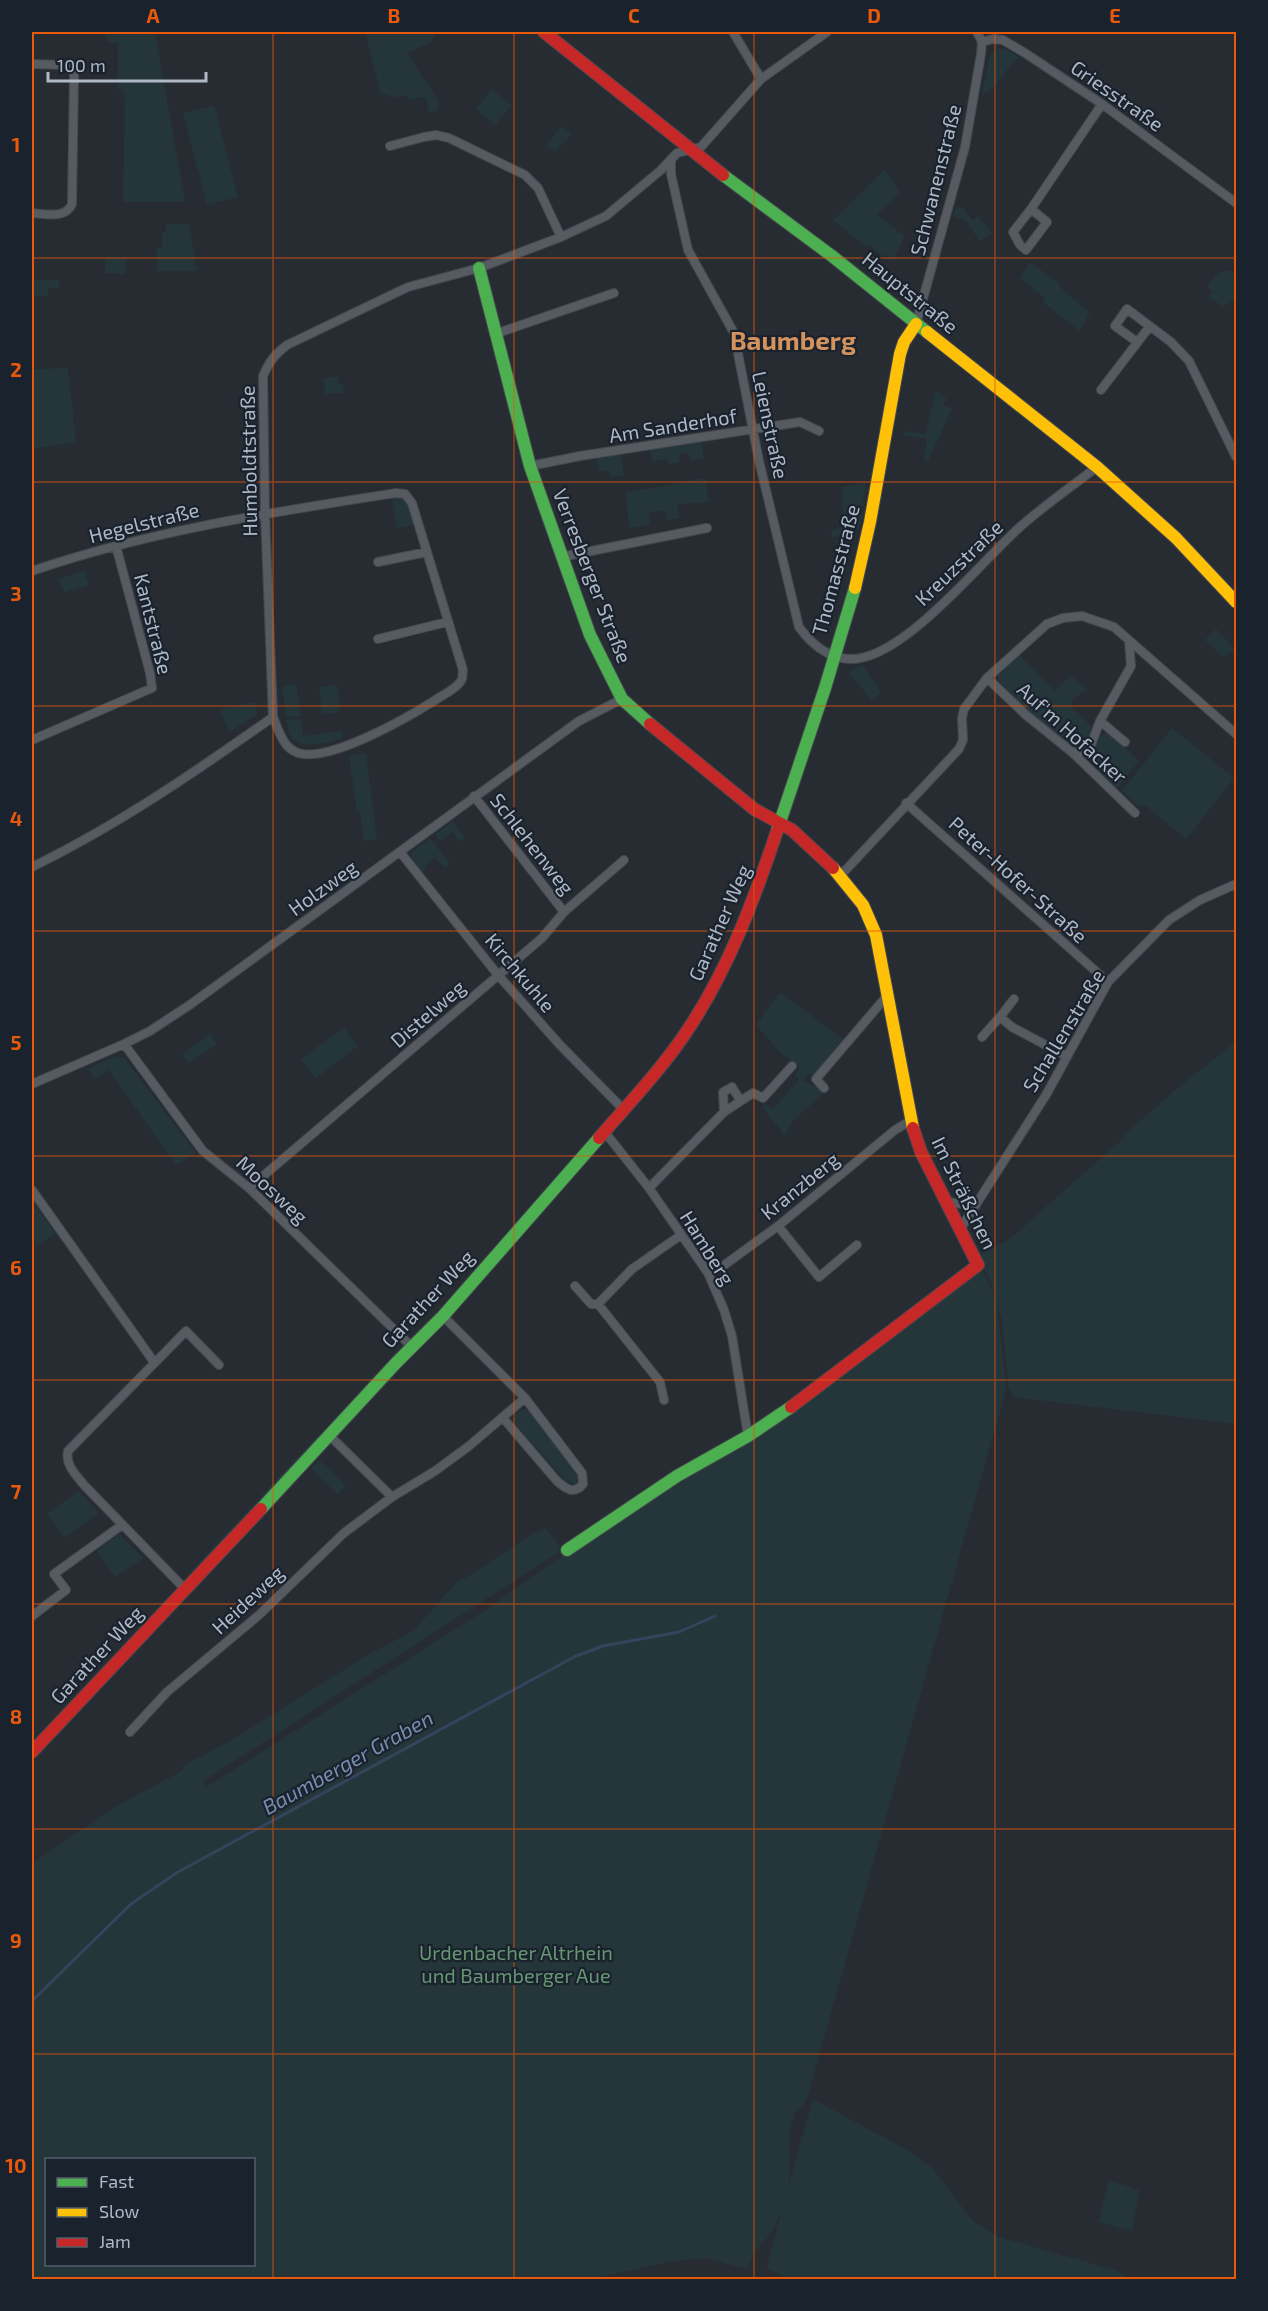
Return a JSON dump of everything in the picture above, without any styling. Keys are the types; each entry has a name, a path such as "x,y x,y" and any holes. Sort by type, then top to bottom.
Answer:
{"street":[{"name":"Hauptstraße","path":"544,32 688,150 832,256 1097,467 1176,538 1236,602"},
{"path":"733,32 762,79"},
{"name":"Humboldtstraße","path":"273,717 265,513 263,376 268,363 276,353 287,345 408,287 479,268 561,237 606,216 677,153 701,147 762,79 827,32"},
{"path":"977,32 982,42"},
{"name":"Griesstraße","path":"982,42 993,39 1003,40 1102,104 1236,203"},
{"name":"Schwanenstraße","path":"916,324 965,147 982,42"},
{"path":"32,64 65,65 71,68 75,75 72,204 70,210 64,214 32,213"},
{"path":"1031,209 1047,222 1026,250 1012,232 1031,209 1102,104"},
{"path":"390,146 436,135 449,138 525,175 538,188 561,237"},
{"name":"Leienstraße","path":"671,159 671,174 688,250 734,333 759,461 800,627 811,643 834,656"},
{"name":"Verresberger Straße","path":"479,268 530,466 590,635 622,699 668,740 754,809 781,824"},
{"path":"495,334 614,293"},
{"path":"1137,342 1115,326 1127,309 1172,342 1189,361 1236,457"},
{"name":"Thomasstraße","path":"781,824 865,549 900,354 904,342 916,324"},
{"path":"1101,390 1150,326"},
{"name":"Am Sanderhof","path":"530,466 580,456 800,422 819,431"},
{"name":"Kreuzstraße","path":"834,656 864,658 880,651 916,627 1021,526 1097,467"},
{"name":"Hegelstraße","path":"32,571 116,546 265,513 396,493 405,494 412,503 427,552"},
{"path":"561,557 707,528"},
{"name":"Kantstraße","path":"32,740 152,688 116,546"},
{"path":"32,867 147,804 273,717 279,733 295,753 327,752 354,743 419,711 454,688 462,680 463,670 427,552 378,562"},
{"path":"841,875 961,745 964,709 987,678 1047,624 1063,618 1082,616 1114,627 1236,734"},
{"path":"378,639 447,621"},
{"path":"1129,641 1131,666"},
{"path":"1092,771 1089,750 1100,721 1131,666 1148,657"},
{"name":"Auf'm Hofacker","path":"987,678 1026,715 1073,753 1135,813"},
{"name":"Holzweg","path":"32,1084 150,1031 191,1004 579,721 622,699"},
{"path":"1100,721 1125,742"},
{"path":"1073,753 1089,750"},
{"name":"Schlehenweg","path":"474,796 564,912"},
{"name":"Peter-Hofer-Straße","path":"906,803 1108,982"},
{"name":"Im Sträßchen","path":"567,1550 677,1476 748,1436 808,1394 978,1265 921,1152 910,1122 876,935 863,905 841,875 792,830 781,824"},
{"name":"Garather Weg","path":"32,1752 443,1316 673,1051 710,995 755,896 781,824"},
{"name":"Kirchkuhle","path":"400,852 498,975 560,1045 623,1109"},
{"name":"Distelweg","path":"249,1188 542,938 564,912 624,860"},
{"name":"Schallenstraße","path":"961,1228 1027,1126 1108,982 1169,920 1200,900 1236,884"},
{"path":"824,1088 816,1079 886,997"},
{"path":"982,1037 1014,999"},
{"path":"1000,1017 1011,1027 1066,1056"},
{"name":"Moosweg","path":"124,1044 202,1151 249,1188 412,1347"},
{"path":"649,1188 724,1112 753,1092 763,1098 792,1066"},
{"path":"724,1112 723,1092 732,1087 740,1100"},
{"name":"Kranzberg","path":"708,1273 723,1266 778,1226 895,1130 910,1122"},
{"name":"Hamberg","path":"604,1131 649,1188 708,1273 732,1336 748,1436"},
{"path":"32,1190 154,1362"},
{"path":"947,1201 956,1204 977,1202"},
{"path":"778,1226 819,1277 857,1245"},
{"path":"575,1286 591,1304 598,1304 632,1269 681,1235"},
{"path":"598,1304 660,1382 664,1400"},
{"path":"443,1316 525,1398 582,1473 583,1484 579,1489 572,1491 565,1488 503,1418"},
{"path":"185,1589 84,1485 72,1470 67,1457 68,1452 186,1331 219,1365"},
{"name":"Heideweg","path":"130,1732 182,1678 259,1615 344,1533 392,1497 444,1465 525,1398"},
{"path":"330,1436 392,1497"},
{"path":"32,1616 66,1590 54,1574 122,1525"}],"green space":[{"path":"106,32 155,32 185,202 123,202 125,96 123,89 118,89 118,43 106,42"},
{"path":"365,32 436,32 431,42 407,53 439,101 436,111 429,112 425,97 408,100 407,95 390,98 389,94 381,95"},
{"path":"999,48 1020,58 1015,60 994,87 982,95 990,55"},
{"path":"492,89 512,105 495,125 476,109"},
{"path":"214,106 238,197 207,205 183,113"},
{"path":"562,126 572,134 555,152 546,145"},
{"path":"885,170 900,193 877,214 904,236 894,261 886,255 884,257 869,245 866,247 833,220"},
{"path":"956,206 964,209 972,220 978,216 992,233 980,241 965,220 953,216"},
{"path":"166,224 189,224 197,271 157,271 157,248 162,248 162,232 166,232"},
{"path":"105,257 126,258 125,274 105,273"},
{"path":"1030,262 1057,282 1090,313 1079,331 1043,302 1045,298 1020,278"},
{"path":"1229,270 1236,275 1236,296 1228,304 1222,306 1209,297 1213,291 1207,286 1218,273"},
{"path":"34,280 59,280 59,288 48,288 48,296 34,296"},
{"path":"68,368 76,442 32,449 32,369"},
{"path":"338,377 339,384 343,384 344,393 325,394 324,378"},
{"path":"936,391 946,398 943,405 952,409 928,461 924,460 927,439 903,435 904,431 925,434"},
{"path":"701,442 704,458 690,461 688,453 679,454 680,463 669,464 667,459 652,461 650,450"},
{"path":"621,454 624,475 610,477 609,470 599,471 597,458"},
{"path":"705,478 709,502 678,504 679,518 667,520 666,512 648,512 650,525 629,528 626,493"},
{"path":"866,482 860,528 832,538 831,530 846,527 841,487"},
{"path":"392,498 399,498 407,503 414,525 397,528"},
{"path":"84,571 89,585 64,592 59,579"},
{"path":"1216,629 1235,649 1223,657 1205,640"},
{"path":"1019,655 1055,691 1071,675 1087,689 1072,700 1070,705 1093,728 1085,747 1075,749 1054,734 999,684 998,675"},
{"path":"863,665 881,692 872,700 848,672"},
{"path":"296,685 301,716 286,717 282,686"},
{"path":"337,685 340,712 322,714 319,687"},
{"path":"255,702 257,715 229,732 220,710"},
{"path":"301,719 303,736 342,731 343,738 310,745 297,742 291,738 286,720"},
{"path":"1172,728 1234,778 1186,839 1146,806 1138,806 1122,791"},
{"path":"1108,733 1139,761 1117,788 1101,774 1096,767 1093,755 1098,738"},
{"path":"366,753 377,839 364,841 360,812 357,812 349,755"},
{"path":"453,821 465,838 460,842 452,832 440,841 435,835"},
{"path":"430,838 450,864 445,868 435,858 425,865 427,868 422,872 412,859 411,853"},
{"path":"780,992 843,1039 815,1074 808,1074 803,1081 823,1093 792,1122 785,1136 762,1107 765,1103 773,1109 799,1080 795,1075 800,1067 780,1052 756,1025"},
{"path":"344,1028 358,1046 316,1078 301,1059"},
{"path":"210,1034 217,1044 189,1063 182,1054"},
{"name":"Urdenbacher Altrhein und Baumberger Aue","path":"1236,1042 1236,1424 1014,1397 1009,1388 1002,1319 997,1303 1006,1389 806,2102 795,2112 790,2130 789,2184 813,2099 909,2151 933,2169 972,2220 996,2236 1117,2271 1131,2279 789,2279 767,2268 781,2213 770,2235 754,2252 747,2269 707,2258 674,2261 583,2280 32,2279 32,1863 120,1804 182,1771 183,1766 230,1741 369,1654 413,1631 458,1581 471,1575 536,1531 538,1533 546,1528 562,1550 203,1781 205,1788 484,1611 614,1519 738,1440 981,1268 996,1300 991,1283 978,1256 1011,1238 1125,1137 1124,1135 1181,1085"},
{"path":"116,1056 125,1059 196,1153 176,1165 109,1070 95,1078 88,1069"},
{"path":"32,1201 55,1233 32,1250 36,1245 32,1235"},
{"path":"527,1409 532,1412 578,1474 577,1482 574,1484 565,1480 516,1425 514,1419 517,1412"},
{"path":"317,1437 319,1439 264,1497 261,1496"},
{"path":"319,1460 346,1485 337,1494 311,1469"},
{"path":"79,1491 99,1513 64,1538 47,1514"},
{"path":"254,1504 255,1507 195,1570 188,1574"},
{"path":"119,1534 143,1558 115,1577 96,1551"},
{"path":"1109,2181 1139,2190 1132,2231 1099,2222"}],"waterway":[{"name":"Baumberger Graben","path":"32,2001 131,1904 178,1872 574,1657 603,1646 679,1632 715,1616"}],"traffic: fast":[{"path":"723,175 832,256 927,332"},
{"path":"479,268 530,466 590,635 622,699 650,724"},
{"path":"777,831 825,688 855,588"},
{"path":"261,1509 396,1363 443,1316 599,1138"},
{"path":"567,1550 677,1476 748,1436 791,1407"}],"traffic: slow":[{"path":"855,588 870,522 900,354 904,342 916,324"},
{"path":"927,332 1097,467 1176,538 1236,602"},
{"path":"833,868 863,905 876,935 913,1128"}],"traffic: jam":[{"path":"544,32 723,175"},
{"path":"650,724 754,809 792,830 833,868"},
{"path":"599,1138 666,1059 702,1008 739,934 777,831"},
{"path":"791,1407 978,1265 921,1152 913,1128"},
{"path":"32,1752 261,1509"}],"district":[{"name":"Baumberg","path":"793,341"}]}
